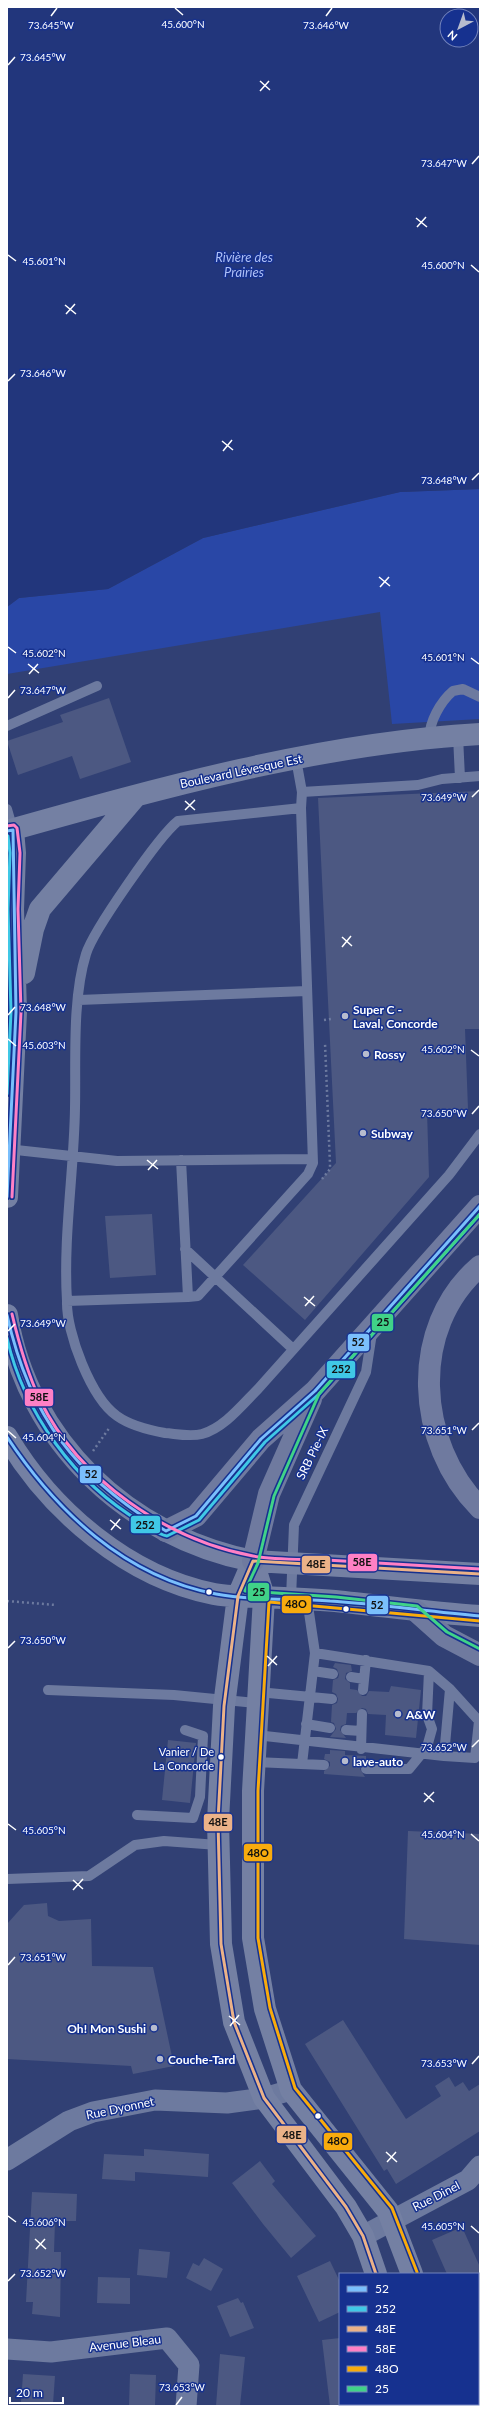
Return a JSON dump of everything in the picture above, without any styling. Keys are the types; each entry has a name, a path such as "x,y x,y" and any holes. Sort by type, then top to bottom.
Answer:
{"highway":[{"path":"166,1531 196,1516 261,1439 315,1391 480,1206"},
{"path":"480,1266 460,1286 440,1324 432,1355 428,1390 433,1425 443,1456 457,1481 480,1508"},
{"path":"253,1561 269,1494 315,1391"},
{"path":"416,1611 444,1636 480,1655"}],"street":[{"name":"Boulevard Lévesque Est","path":"10,831 136,796 296,759 430,739 480,734"},
{"path":"16,1012 33,929 40,909 136,796"},
{"path":"7,1197 8,1149 16,1012 13,908 15,853 10,831"},
{"path":"7,1315 13,1345 26,1381 38,1407 56,1437 78,1464 102,1488 127,1508 166,1531 224,1554 253,1561 291,1565 480,1574"},
{"path":"7,1437 47,1493 75,1520 110,1548 144,1568 181,1584 214,1594 299,1599 480,1616"},
{"path":"253,1561 238,1596 225,1700 218,1821 222,1944 234,2022 264,2098 346,2207 363,2236 376,2273"},
{"path":"253,1561 264,1597 257,1697 253,1944 265,2009 291,2090 392,2218 412,2273"},
{"name":"Rue Dyonnet","path":"7,2160 69,2121 93,2112 155,2100 227,2103 264,2098 291,2090"},
{"name":"Rue Dinel","path":"363,2236 392,2218 476,2177"},
{"name":"Avenue Bleau","path":"7,2349 51,2352 167,2338 189,2365 186,2406"}],"lane":[{"path":"7,726 97,686"},
{"path":"430,739 430,727 453,691 463,689 480,697"},
{"path":"458,736 460,778"},
{"path":"67,1301 198,1296 308,1174 312,1159 301,808 302,792 296,759"},
{"path":"302,792 418,785 480,776"},
{"path":"301,808 189,818 174,824 160,840 91,939 82,967 79,1000 66,1261 68,1318 74,1341 100,1398 117,1416 153,1431 178,1435 201,1435 219,1426 253,1394 449,1175 480,1134"},
{"path":"7,809 10,831"},
{"path":"79,1000 307,991"},
{"path":"8,1149 72,1154 117,1161 312,1159"},
{"path":"181,1160 188,1297"},
{"path":"186,1250 293,1349"},
{"name":"SRB Pie-IX","path":"302,1764 315,1653 299,1599 291,1565 296,1520 366,1372 374,1324"},
{"path":"256,1735 304,1740 361,1749 475,1758 479,1721 450,1689 429,1671 315,1653"},
{"path":"363,1690 366,1660"},
{"path":"313,1671 333,1674"},
{"path":"366,1769 409,1769 419,1754 427,1747 432,1729 427,1715 429,1671"},
{"path":"351,1677 364,1679"},
{"path":"444,1756 450,1689"},
{"path":"48,1690 225,1700 257,1697 309,1697 332,1699"},
{"path":"361,1749 362,1714"},
{"path":"306,1724 330,1728"},
{"path":"137,1815 193,1818 200,1797 203,1736 186,1730"},
{"path":"346,1730 361,1731"},
{"path":"255,1762 324,1765"},
{"path":"7,1879 89,1876 136,1845 164,1841 218,1845"}],"path":[{"path":"324,1020 331,1020"},
{"path":"91,1454 101,1440"},
{"path":"7,1601 56,1605"}],"shaded area":[{"path":"480,489 480,719 392,724 380,612 7,674 7,607 19,598 108,589 203,538 400,492"}],"water":[{"name":"Rivière des Prairies","path":"7,7 480,7 480,489 400,492 203,538 108,589 19,598 7,607"}],"building":[{"path":"109,698 131,762 80,779 72,756 18,775 7,741 63,722 60,715"},
{"path":"480,791 480,1029 465,1029 468,1109 427,1111 429,1177 305,1320 243,1265 336,1163 318,798"},
{"path":"152,1214 156,1275 110,1278 105,1216"},
{"path":"335,1663 351,1665 352,1671 346,1673 345,1679 350,1683 350,1689 357,1690 362,1696 366,1696 369,1691 389,1692 391,1686 421,1690 416,1738 385,1735 386,1715 368,1714 366,1709 362,1708 356,1713 347,1713 346,1724 341,1726 340,1730 346,1738 330,1737 336,1729 334,1723 331,1722 332,1705 337,1703 338,1699 336,1694 332,1692 333,1680 338,1678 339,1675 337,1669 333,1667"},
{"path":"168,1740 196,1743 190,1803 162,1800"},
{"name":"lave-auto","path":"330,1750 345,1751 345,1755 366,1756 366,1762 360,1769 365,1777 324,1774 324,1771 330,1766 330,1762 324,1759 325,1754 330,1754"},
{"path":"408,1831 480,1834 480,1945 404,1939"},
{"path":"47,1903 48,1916 59,1921 91,1919 92,1966 153,1967 174,2066 133,2074 131,2066 7,2059 7,1924 24,1905"},
{"path":"343,2020 406,2119 441,2096 435,2086 449,2077 455,2087 463,2082 469,2091 480,2084 480,2131 396,2184 387,2169 384,2171 305,2044"},
{"path":"144,2149 209,2154 208,2177 135,2172 135,2181 102,2179 104,2154 144,2156"},
{"path":"260,2161 275,2181 272,2184 316,2236 291,2258 232,2183"},
{"path":"32,2192 77,2194 76,2221 55,2221 54,2252 61,2252 60,2317 32,2314 33,2302 26,2302"},
{"path":"462,2227 480,2267 480,2274 447,2273 432,2240"},
{"path":"139,2249 170,2252 167,2278 137,2275"},
{"path":"204,2258 223,2269 211,2291 186,2278 193,2263 199,2266"},
{"path":"330,2261 339,2280 339,2312 319,2322 297,2276"},
{"path":"98,2277 130,2278 130,2304 97,2303"},
{"path":"238,2298 241,2303 243,2302 254,2328 230,2337 217,2306"},
{"path":"339,2338 340,2406 330,2406 322,2340"},
{"path":"220,2354 245,2357 240,2406 216,2406"},
{"path":"23,2374 55,2376 53,2404 21,2402"},
{"path":"130,2374 156,2375 155,2406 129,2406"}],"transit line":[{"name":"58E","path":"7,826 14,825 17,828 20,853 18,909 21,1012 12,1197"},
{"name":"52","path":"7,831 13,830 16,1012 7,1197"},
{"name":"252","path":"7,1094 11,1012 8,909 10,853 8,836"},
{"name":"52","path":"7,1315 17,1352 29,1385 44,1414 61,1441 82,1466 106,1489 166,1531 196,1516 261,1439 315,1391 480,1206"},
{"name":"252","path":"7,1338 15,1366 26,1393 39,1419 56,1444 74,1466 117,1506 154,1530 167,1536 199,1520 265,1442 319,1394 480,1214"},
{"name":"25","path":"480,1214 319,1394 274,1496 258,1563 245,1591 336,1597 417,1606 447,1632 480,1649"},
{"name":"58E","path":"12,1314 31,1379 40,1400 57,1429 78,1456 102,1480 129,1502 158,1521 189,1536 221,1548 253,1556 280,1559 326,1560 480,1569"},
{"name":"52","path":"7,1437 26,1464 48,1490 71,1515 96,1537 123,1556 152,1573 183,1585 216,1594 243,1598 349,1602 480,1616"},
{"name":"48E","path":"376,2273 363,2236 346,2207 264,2098 234,2022 221,1944 218,1821 224,1706 238,1596 253,1561 480,1574"},
{"name":"48O","path":"417,2272 392,2208 295,2088 270,2008 258,1938 258,1791 269,1602 480,1621"}],"place":[{"name":"Super C - Laval, Concorde","path":"345,1016"},
{"name":"Rossy","path":"366,1054"},
{"name":"Subway","path":"363,1133"},
{"name":"A&W","path":"398,1714"},
{"name":"Vanier / De La Concorde","path":"221,1757"},
{"name":"lave-auto","path":"345,1761"},
{"name":"Oh! Mon Sushi","path":"154,2028"},
{"name":"Couche-Tard","path":"160,2059"}]}
